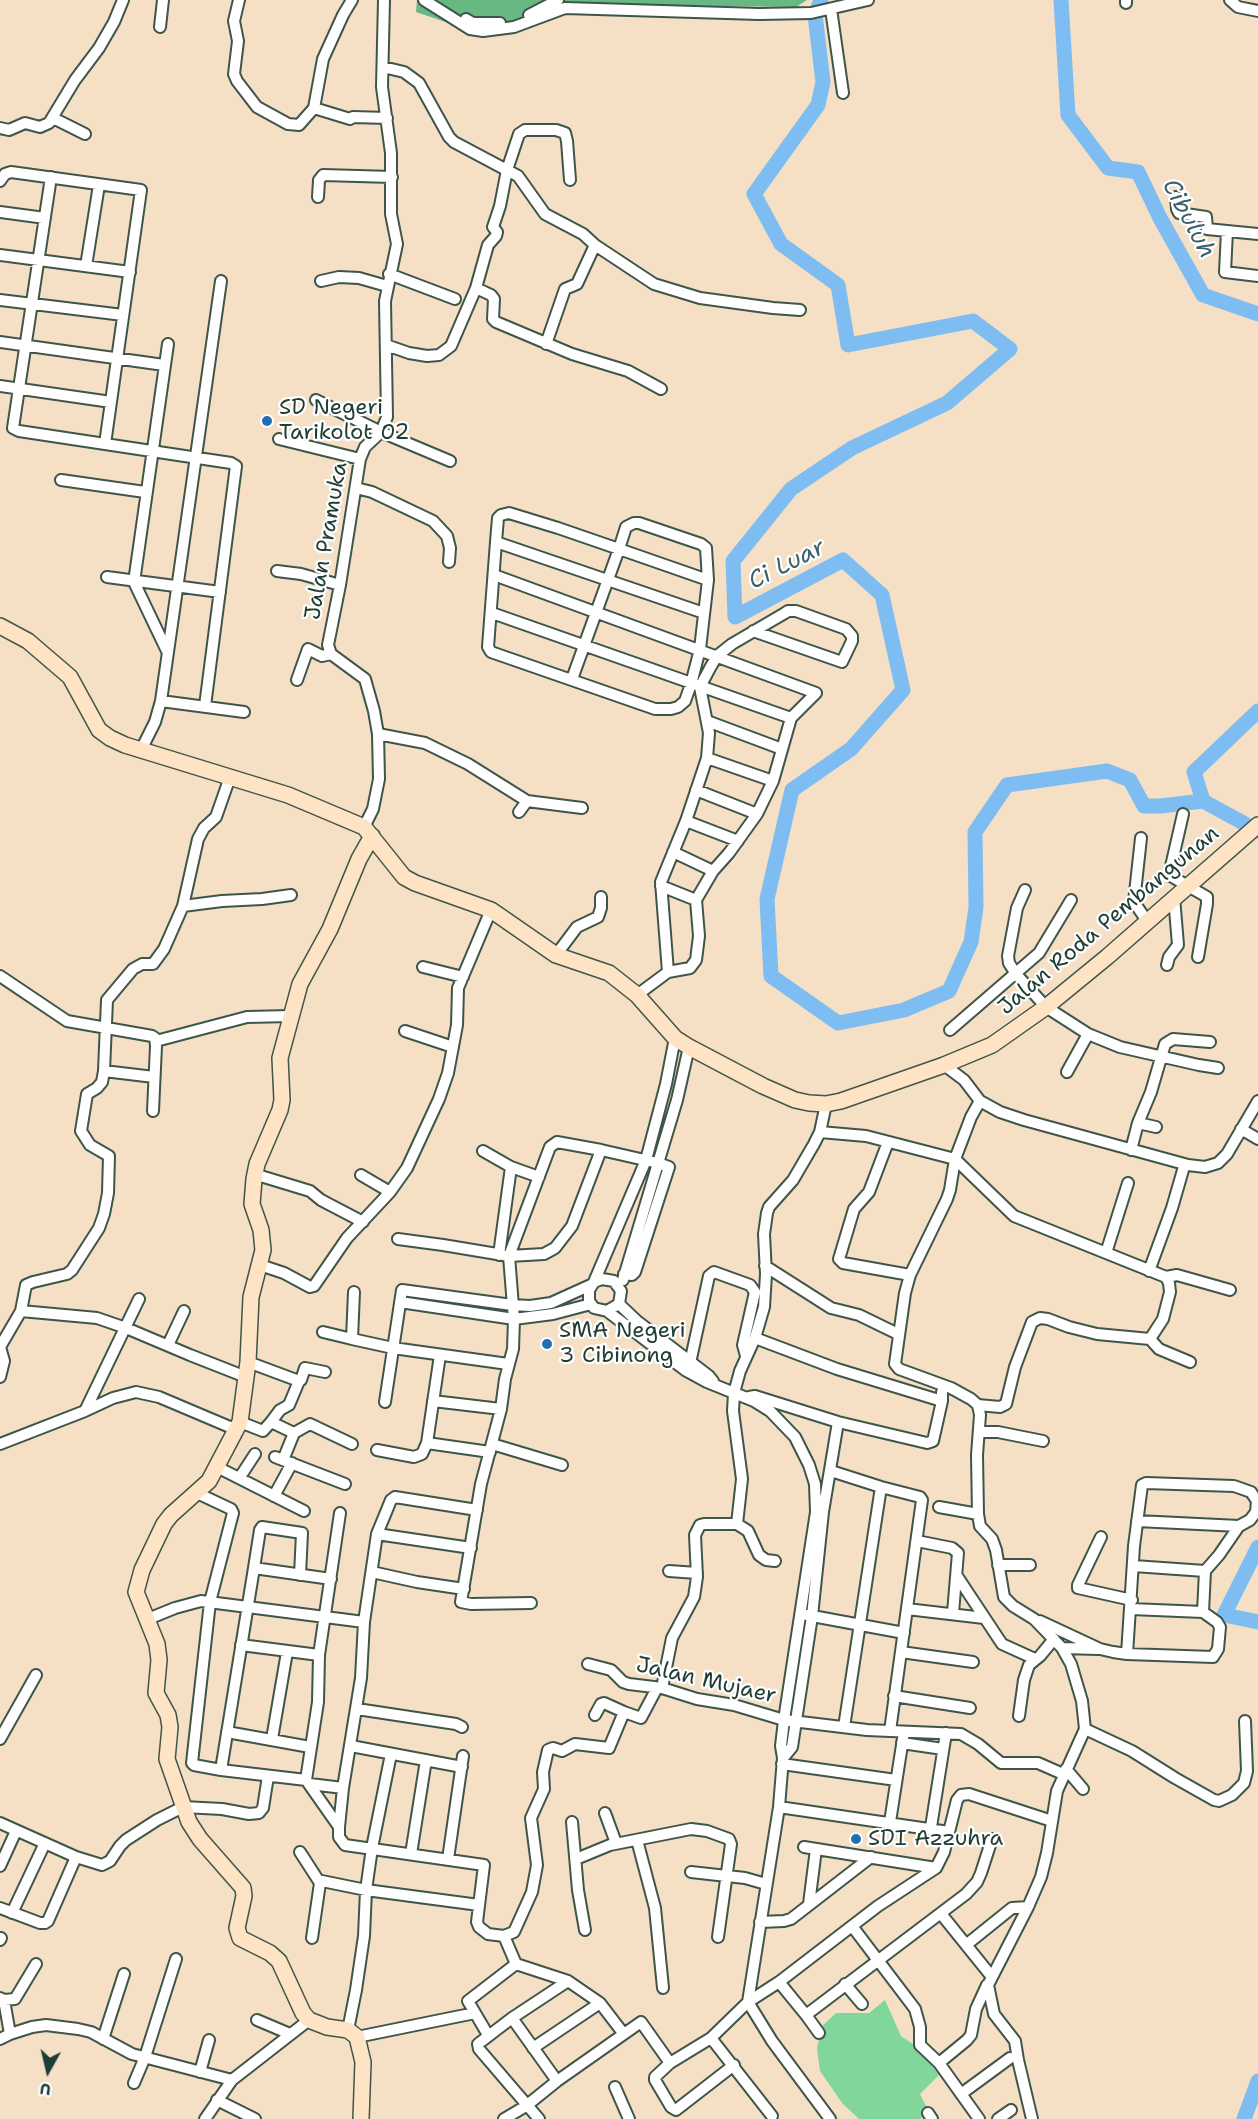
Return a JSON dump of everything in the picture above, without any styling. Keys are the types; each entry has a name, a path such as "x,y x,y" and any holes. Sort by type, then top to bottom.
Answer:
{"street":[{"path":"0,128 9,130 25,123 40,127 49,123 70,87 99,48 123,0"},
{"path":"160,27 164,0"},
{"path":"239,0 234,21 238,41 234,74 237,81 257,107 288,124 299,125 314,108 323,59 342,15 352,0"},
{"name":"Jalan Pramuka","path":"368,832 379,779 378,734 374,711 365,678 331,654 328,645 360,459 365,447 381,432 387,417 385,301 397,244 390,205 392,177 390,132 382,87 384,0"},
{"path":"424,0 470,29 483,31 514,27 565,8 752,14 811,13 868,0"},
{"path":"430,0 473,23 497,24 528,15 558,0"},
{"path":"1230,0 1238,7 1258,11"},
{"path":"830,9 843,93"},
{"path":"383,67 404,72 419,83 448,137 454,142 507,170 524,183 545,214 584,234 595,245 654,284 700,298 800,310"},
{"path":"314,108 350,119 353,117 387,118"},
{"path":"53,118 85,135"},
{"path":"386,345 427,356 439,355 451,346 476,288 486,252 497,232 493,227 507,170 519,134 525,130 556,130 565,133 570,180"},
{"path":"0,181 5,174 11,172 141,190 105,444"},
{"path":"318,197 319,180 323,175 392,177"},
{"path":"51,177 40,261 13,425 15,430 231,463 236,466 205,706"},
{"path":"86,266 99,185"},
{"path":"1176,197 1179,213 1205,216 1207,229 1258,234"},
{"path":"0,212 45,218"},
{"path":"1227,231 1226,272 1258,276"},
{"path":"546,344 565,289 577,284 595,245"},
{"path":"0,255 130,272"},
{"path":"389,274 455,299"},
{"path":"321,281 339,277 359,278 387,285"},
{"path":"141,750 155,722 161,701 221,281"},
{"path":"476,288 494,299 493,319 496,322 585,359 628,371 661,390"},
{"path":"0,300 123,315"},
{"path":"0,342 164,365"},
{"path":"168,344 134,582 168,653"},
{"path":"0,386 111,402"},
{"path":"316,400 381,432 450,461"},
{"path":"279,439 360,459"},
{"path":"61,480 146,492"},
{"path":"356,488 382,496 433,521 447,536 450,548 449,562"},
{"path":"708,580 558,528 509,513 501,515 498,518 488,647 490,652 663,710 678,707 685,701 717,656 732,644 753,631 785,613 792,611 846,629 852,636 852,641 842,662 753,631"},
{"path":"572,679 626,527 639,523 704,546 707,552 708,580 695,685 707,721 709,740 707,758 686,821 662,878 668,972"},
{"path":"496,542 704,613"},
{"path":"277,571 301,574 340,585"},
{"path":"494,575 816,693 791,718 772,781 758,814 713,871 696,900 699,936 696,960 690,968 668,972 636,995"},
{"path":"107,577 220,592"},
{"path":"492,613 791,718"},
{"name":"Jalan Roda Pembangunan","path":"0,626 28,641 70,677 99,730 110,738 141,750 288,795 368,832 404,877 415,884 491,910 556,955 609,973 636,995 675,1038 763,1086 795,1100 826,1104 841,1101 944,1065 992,1045 1046,1007 1107,957 1258,825"},
{"path":"297,680 308,649 322,656 331,654"},
{"path":"161,701 244,712"},
{"path":"707,721 782,749"},
{"path":"378,734 414,740 436,747 490,776 527,801 582,808"},
{"path":"707,758 772,781"},
{"path":"0,1377 4,1361 0,1347 21,1311 26,1286 72,1270 93,1239 104,1214 108,1193 109,1156 90,1145 81,1131 87,1094 102,1082 106,1010 109,997 133,969 142,964 153,964 157,960 183,906 198,839 204,828 216,817 230,777"},
{"path":"696,790 758,814"},
{"path":"519,812 527,801"},
{"path":"1183,814 1169,875 1186,887 1204,895 1208,900 1198,957"},
{"path":"686,821 738,841"},
{"path":"368,832 330,929 300,984 280,1058 282,1100 280,1110 254,1174 252,1204 263,1238 260,1265 251,1297 247,1369 238,1426 209,1480 164,1524 142,1570 136,1592 148,1619 159,1654 156,1693 168,1715 170,1726 167,1760 189,1822 200,1839 243,1888 244,1896 237,1928 240,1938 270,1953 279,1961 303,2013 309,2020 327,2027 352,2033 475,2013"},
{"path":"1141,838 1134,902 1147,921"},
{"path":"673,852 713,871"},
{"path":"661,886 696,900"},
{"path":"1025,890 1017,908 1008,956 1009,963 1046,1007 1088,1034 1120,1047 1218,1068"},
{"path":"183,906 291,895"},
{"path":"556,955 577,927 598,917 601,908 600,897"},
{"path":"1167,965 1169,957 1178,945 1174,897"},
{"path":"950,1030 1016,974 1043,947 1071,900"},
{"path":"260,1265 284,1273 310,1287 314,1286 335,1254 390,1192 407,1168 445,1082 457,1025 458,988 491,910"},
{"path":"423,967 463,977"},
{"path":"0,976 60,1017 75,1023 152,1036 156,1041 153,1111"},
{"path":"156,1041 247,1017 290,1016"},
{"path":"405,1030 453,1047"},
{"path":"1067,1072 1088,1034"},
{"path":"675,1038 666,1084 646,1160 588,1294 591,1304 598,1310 607,1311 634,1325 709,1376 715,1384"},
{"path":"1131,1150 1138,1123 1168,1040 1210,1042"},
{"path":"689,1047 677,1100 624,1274 619,1304 634,1325 685,1370 770,1411 785,1425 799,1443 809,1465 820,1512"},
{"path":"944,1065 964,1080 980,1101 1000,1112 1131,1150 1188,1165 1205,1167 1222,1160 1258,1101"},
{"path":"104,1071 154,1077"},
{"path":"980,1101 971,1117 955,1159 947,1199 910,1275 894,1359 896,1367 951,1388 971,1399 978,1406 1000,1407 1006,1404 1015,1367 1032,1322 1048,1318 1069,1327 1097,1334 1150,1339 1159,1349 1190,1362"},
{"path":"737,1524 742,1479 733,1411 739,1395 747,1356 764,1307 764,1234 769,1207 793,1180 819,1131 826,1104"},
{"path":"1138,1123 1156,1127"},
{"path":"1241,1129 1258,1139"},
{"path":"819,1131 866,1136 955,1159 1014,1216 1166,1277 1177,1275 1230,1290"},
{"path":"888,1142 870,1192 854,1209 839,1259 843,1263 910,1275"},
{"path":"504,1256 550,1147 554,1143 602,1150 658,1163"},
{"path":"398,1239 504,1256 544,1254 555,1248 572,1226 602,1150"},
{"path":"483,1151 511,1167 539,1176"},
{"path":"511,1167 504,1256 514,1319 513,1349 477,1510 461,1602 466,1604 531,1603"},
{"path":"1149,1271 1183,1170"},
{"path":"254,1174 310,1191 321,1200 363,1222"},
{"path":"361,1175 390,1192"},
{"path":"1106,1253 1128,1183"},
{"path":"765,1266 831,1308 860,1315 898,1334"},
{"path":"690,1363 709,1276 714,1272 750,1285 755,1292 743,1345 747,1356"},
{"path":"1150,1339 1163,1319 1170,1292 1166,1277"},
{"path":"385,1402 401,1291 552,1309 602,1279 617,1284 621,1291"},
{"path":"352,1339 354,1292"},
{"path":"85,1411 139,1299"},
{"path":"400,1302 514,1319 552,1309 591,1304"},
{"path":"607,1311 619,1304"},
{"path":"21,1311 97,1318 168,1345 247,1369 299,1381"},
{"path":"168,1345 184,1311"},
{"path":"323,1332 393,1348 508,1365"},
{"path":"739,1395 755,1396 838,1422 932,1443 942,1396 837,1369 755,1338"},
{"path":"377,1450 418,1456 422,1454 427,1443 440,1355"},
{"path":"0,1444 112,1398 136,1392 175,1403 238,1426 263,1431 280,1410 289,1405 306,1368 325,1372"},
{"path":"433,1401 501,1409"},
{"path":"978,1406 978,1514 980,1526 992,1539 996,1550 1004,1597 1013,1606 1034,1619 1100,1649"},
{"path":"271,1422 294,1432"},
{"path":"783,1761 792,1747 820,1512 831,1471 838,1422"},
{"path":"274,1496 283,1460 294,1432 310,1424 352,1444"},
{"path":"979,1432 998,1432 1043,1441"},
{"path":"427,1443 491,1448 562,1465"},
{"path":"240,1477 255,1454"},
{"path":"283,1460 345,1484"},
{"path":"217,1467 304,1511"},
{"path":"831,1471 921,1498 890,1731"},
{"path":"1127,1654 1137,1521 1141,1488 1146,1483 1234,1486 1251,1492 1257,1501 1254,1516 1239,1526 1205,1571 1203,1612"},
{"path":"841,1728 881,1487"},
{"path":"197,1492 233,1511 210,1602 191,1761 194,1765 221,1770 344,1788"},
{"path":"477,1510 393,1497 390,1500 377,1534 364,1622 361,1678 339,1827 339,1837 344,1844 484,1865 477,1922 479,1927 488,1934 504,1936 514,1932 532,1892 537,1865 531,1818 544,1789 543,1772 548,1750 553,1748 562,1751 575,1744 609,1748 624,1712"},
{"path":"939,1508 978,1514"},
{"path":"339,1827 308,1782 310,1747 318,1702 319,1655 340,1513"},
{"path":"1137,1521 1239,1526"},
{"path":"595,1715 604,1703 641,1718 659,1688 674,1631 689,1610 694,1597 697,1573 695,1535 700,1526 737,1524 749,1533 759,1555 766,1560 775,1561"},
{"path":"221,1770 262,1527 299,1531 303,1535 300,1575"},
{"path":"377,1534 471,1548"},
{"path":"1062,1648 1100,1649 1127,1654 1213,1657 1218,1649 1220,1627 1203,1612 1131,1604 1078,1588 1101,1537"},
{"path":"917,1540 956,1550 959,1557 953,1613"},
{"path":"998,1565 1030,1565"},
{"path":"1134,1566 1205,1571"},
{"path":"254,1568 331,1579"},
{"path":"669,1571 697,1573"},
{"path":"372,1572 464,1589"},
{"path":"957,1576 1002,1644 1035,1659"},
{"path":"148,1619 195,1601 364,1622"},
{"path":"907,1609 984,1618"},
{"path":"806,1615 904,1633"},
{"path":"806,1615 784,1720 779,1807 748,2002 772,2041 830,2119"},
{"path":"939,2063 971,2035 976,2009 1028,1907 1044,1867 1057,1791 1085,1729 1082,1701 1071,1664 1062,1648 1034,1619"},
{"path":"1019,1716 1026,1671 1030,1662 1054,1640"},
{"path":"241,1646 319,1655"},
{"path":"272,1739 287,1652"},
{"path":"901,1652 973,1662"},
{"name":"Jalan Mujaer","path":"588,1664 610,1670 628,1684 659,1688 697,1699 734,1705 784,1720 841,1728 890,1731 903,1737"},
{"path":"2,1733 36,1675"},
{"path":"894,1696 970,1708"},
{"path":"357,1709 456,1724 462,1727"},
{"path":"1244,1783 1247,1771 1245,1721"},
{"path":"1085,1729 1132,1751 1214,1800 1225,1799 1244,1783 1258,1776"},
{"path":"227,1732 310,1747"},
{"path":"931,1827 946,1733"},
{"path":"903,1737 961,1734 1001,1763 1038,1763 1064,1772 1083,1789"},
{"path":"903,1737 943,1749"},
{"path":"890,1822 903,1737"},
{"path":"351,1746 426,1760 462,1761 448,1859"},
{"path":"361,2119 363,2062 352,2033 366,1890 390,1754"},
{"path":"411,1854 426,1760"},
{"path":"783,1761 896,1780"},
{"path":"0,1823 76,1857 105,1864 123,1843 157,1820 183,1807 256,1814 263,1808 268,1776"},
{"path":"734,2066 676,2110 671,2107 655,2080 655,2077 670,2064 711,2038 748,2002 779,1982 878,1906 936,1868 944,1852 957,1800 964,1794 1052,1821"},
{"path":"779,1807 931,1827 949,1832"},
{"path":"605,1813 616,1843"},
{"path":"572,1822 578,1890 585,1930"},
{"path":"576,1859 616,1843 691,1829 707,1830 729,1839 731,1844 718,1937"},
{"path":"1,1861 16,1830"},
{"path":"806,2015 845,1984 942,1915 966,1894 976,1882 992,1839"},
{"path":"637,1840 655,1908 663,1988"},
{"path":"12,1913 45,1844"},
{"path":"804,1847 936,1868"},
{"path":"809,1904 816,1849"},
{"path":"300,1852 321,1882 312,1938"},
{"path":"0,1908 40,1923 48,1921 76,1857"},
{"path":"760,1922 784,1922 791,1919 872,1857"},
{"path":"691,1872 766,1884"},
{"path":"321,1882 479,1905"},
{"path":"966,1945 1012,1908 1028,1907"},
{"path":"942,1915 990,1981 994,2014 1016,2041 1018,2060 1032,2119"},
{"path":"852,1926 915,2009 920,2027 920,2045 939,2063 979,2119"},
{"path":"504,1936 516,1964 568,1981 600,2003 623,2033"},
{"path":"134,2083 176,1959"},
{"path":"36,1964 15,2000 2,1999 5,2036 46,2025 84,2031 103,2038 132,2054 232,2080"},
{"path":"488,2035 468,2002 516,1964"},
{"path":"103,2038 124,1974"},
{"path":"539,2119 479,2049 478,2042 568,1981"},
{"path":"779,1982 819,2032"},
{"path":"845,1984 862,2004"},
{"path":"533,2048 600,2003"},
{"path":"512,2018 557,2081"},
{"path":"257,2020 290,2034"},
{"path":"205,2119 232,2080 309,2020"},
{"path":"504,2119 526,2106 557,2081 641,2022 670,2064"},
{"path":"711,2038 772,2116"},
{"path":"200,2072 208,2040"},
{"path":"961,2094 1010,2058"},
{"path":"615,2087 629,2119"},
{"path":"217,2100 255,2119"},
{"path":"998,2119 1011,2110"}],"green space":[{"path":"417,0 807,0 796,7 572,4 502,34 481,34 416,12"},
{"path":"885,2000 901,2036 919,2048 939,2075 920,2094 929,2112 920,2119 859,2119 842,2103 820,2071 817,2049 821,2027 836,2013 869,2013"}],"waterway":[{"name":"Ci Luar","path":"821,0 815,15 823,82 818,105 754,194 781,244 838,285 848,345 973,321 1010,349 947,403 852,448 791,489 733,561 735,617 843,560 882,595 903,690 851,749 792,790 767,899 771,976 838,1023 904,1010 949,991 971,942 976,907 975,832 1007,785 1107,771 1130,780 1144,806 1203,801 1258,831"},
{"name":"Cibuluh","path":"1061,0 1068,115 1108,168 1138,172 1160,218 1203,295 1258,314"},
{"name":"Cibuluh","path":"1203,801 1194,772 1258,711"},
{"name":"Ci Luar","path":"1258,1547 1224,1615 1258,1622"},
{"name":"Ci Luar","path":"1244,2119 1258,2081"}],"place":[{"name":"SD Negeri Tarikolot 02","path":"267,421"},
{"name":"SMA Negeri 3 Cibinong","path":"547,1344"},
{"name":"SDI Azzuhra","path":"856,1839"}]}
